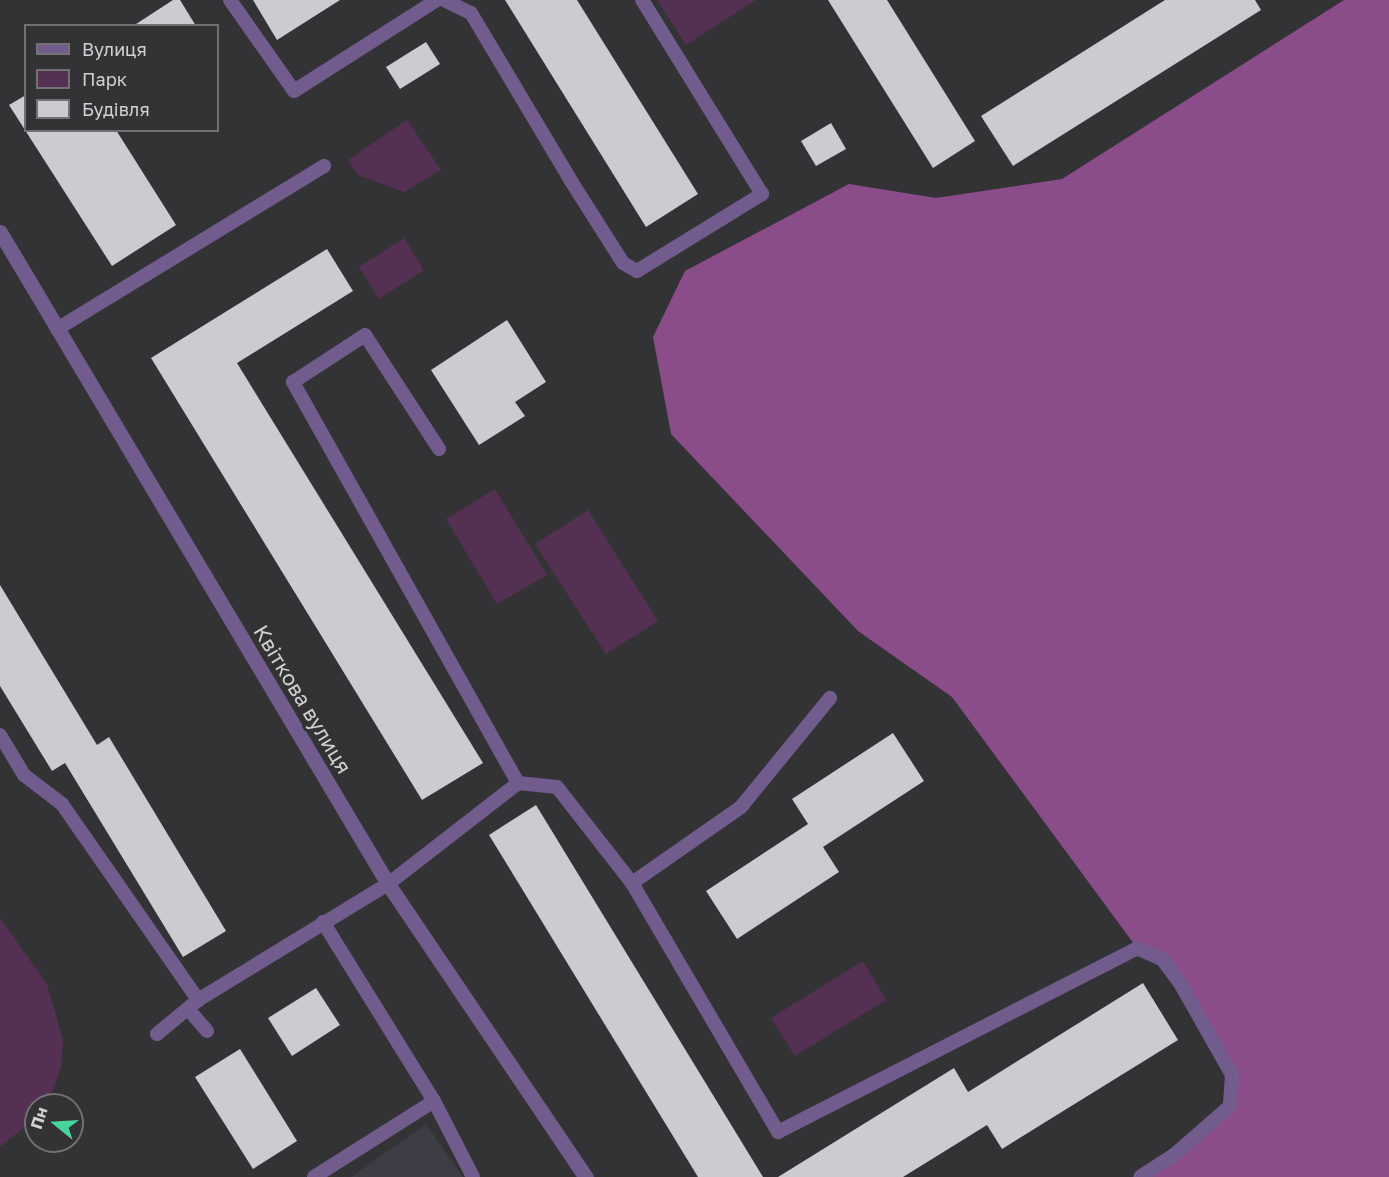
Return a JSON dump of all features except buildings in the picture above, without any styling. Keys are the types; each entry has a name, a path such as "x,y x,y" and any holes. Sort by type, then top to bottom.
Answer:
{"street":[{"name":"Квіткова вулиця","path":"0,232 387,884 586,1177"}],"lane":[{"path":"230,0 294,91 437,0"},
{"path":"444,0 471,13 576,190 623,263 637,271 762,194 642,0"},
{"path":"57,329 324,166"},
{"path":"439,449 365,334 293,382 518,783"},
{"path":"632,883 741,807 830,698"},
{"path":"0,735 24,775 62,804 193,1004 207,1031"},
{"path":"157,1034 193,1004 387,884 518,783 557,788 632,883 778,1132 1137,948 1162,959 1180,983 1232,1074 1230,1106 1174,1155 1140,1177"},
{"path":"324,922 434,1101 473,1177"},
{"path":"314,1177 434,1101"}],"shaded area":[{"path":"1344,0 1389,0 1389,1177 1140,1177 1230,1106 1232,1074 1162,959 1137,948 952,697 858,631 671,434 653,337 685,271 849,184 936,198 1062,179"},
{"path":"426,1124 463,1177 351,1177"}],"green space":[{"path":"657,0 756,0 686,45"},
{"path":"407,120 441,170 404,192 358,175 348,160"},
{"path":"404,238 424,270 379,299 359,267"},
{"path":"495,489 547,575 497,604 446,519"},
{"path":"588,510 658,621 606,654 535,544"},
{"path":"0,918 47,984 63,1040 61,1067 52,1092 24,1093 24,1128 0,1147"},
{"path":"863,961 886,1000 795,1056 771,1018"}]}
